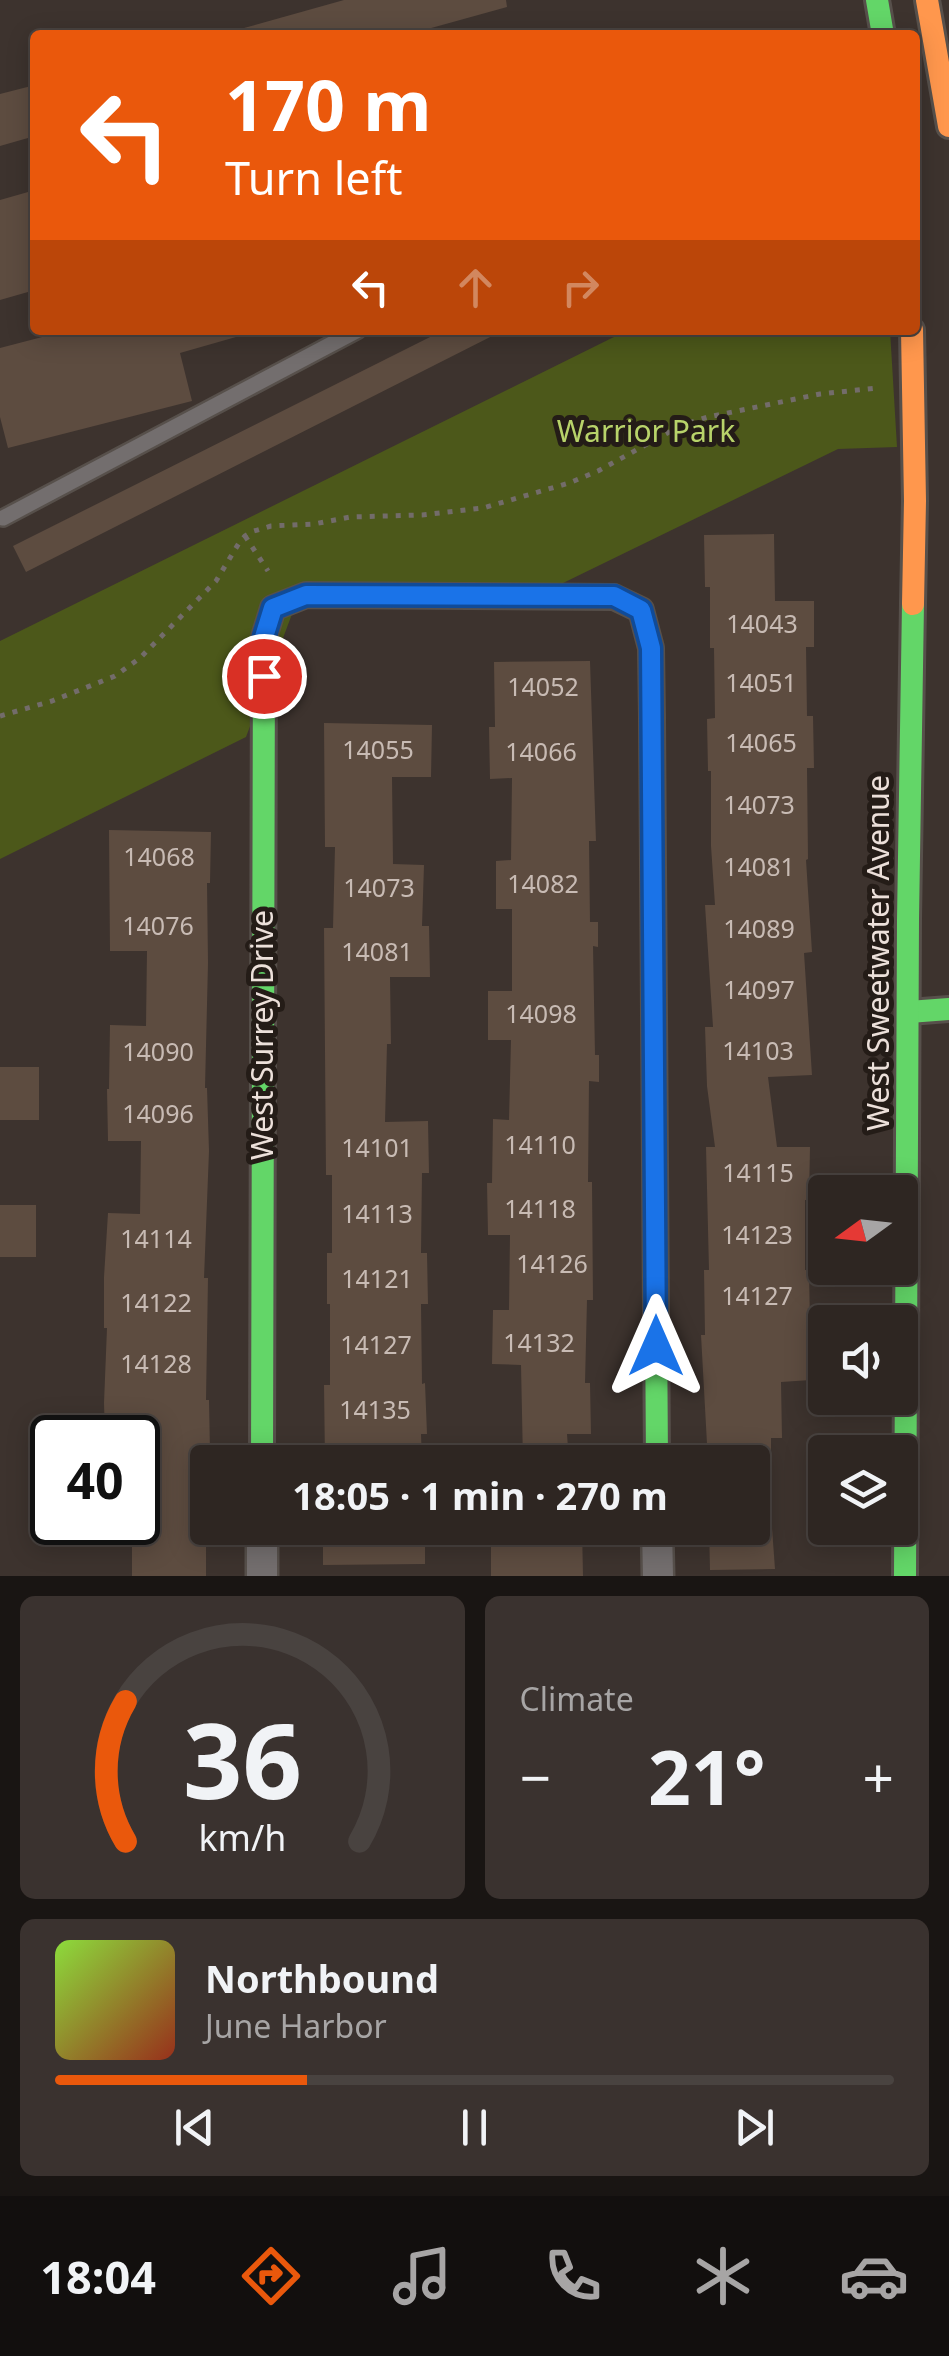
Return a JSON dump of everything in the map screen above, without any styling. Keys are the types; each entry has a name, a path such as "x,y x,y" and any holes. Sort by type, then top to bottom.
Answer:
{"street":[{"path":"876,0 882,30"},
{"path":"926,0 939,94 949,126"},
{"name":"West Sweetwater Avenue","path":"905,1576 915,501 912,335"},
{"name":"West Surrey Drive","path":"262,1445 264,637 273,608 306,595 614,596 641,610 651,648 657,1445"},
{"path":"909,1012 949,1009"},
{"path":"262,1545 262,1576"},
{"path":"657,1545 658,1576"}],"lane":[{"path":"3,518 349,335"}],"path":[{"path":"0,716 115,676 140,658 216,580 245,536 271,526 314,524 350,516 422,515 483,508 570,484 682,425 708,417 820,394 877,388"},
{"path":"245,536 277,584"}],"green space":[{"name":"Warrior Park","path":"618,335 890,335 897,447 838,449 561,584 304,582 246,737 0,859 0,641"}],"building":[{"path":"344,0 506,0 507,7 424,30 244,28"},
{"path":"30,86 30,137 0,146 0,94"},
{"path":"30,191 30,291 0,300 0,200"},
{"path":"50,335 236,337 180,353 192,401 8,448 0,417 0,348"},
{"path":"434,335 494,335 26,572 13,546"},
{"path":"774,534 775,601 814,601 814,647 806,647 807,716 813,716 814,768 807,768 806,860 812,952 804,953 812,1075 768,1077 777,1147 810,1147 805,1200 808,1380 781,1382 782,1438 771,1438 771,1462 770,1445 707,1445 701,1335 705,1335 704,1270 709,1270 706,1147 715,1147 707,1086 705,1027 713,1027 705,905 715,905 707,719 715,718 714,648 710,648 710,587 705,587 704,535"},
{"path":"590,661 596,841 589,841 590,922 598,922 598,947 593,946 595,1055 599,1055 599,1082 589,1081 593,1300 587,1300 585,1383 590,1383 591,1434 567,1434 568,1445 523,1445 521,1365 492,1364 493,1310 509,1310 510,1235 488,1235 487,1183 492,1183 493,1119 509,1120 511,1040 488,1040 488,991 512,991 512,909 496,909 496,861 511,860 512,778 490,779 489,727 495,727 494,662"},
{"path":"324,723 432,725 431,777 392,777 393,864 424,865 422,926 429,926 430,977 390,977 391,1044 387,1044 385,1122 428,1121 429,1173 422,1173 421,1253 427,1253 428,1304 421,1304 427,1434 421,1434 421,1445 325,1445 324,1385 330,1385 327,1253 332,1253 332,1175 326,1175 324,928 333,928 335,847 325,847"},
{"path":"109,830 211,832 207,883 205,1088 209,1151 204,1278 208,1278 206,1400 210,1445 190,1445 190,1545 206,1545 206,1576 132,1576 132,1545 160,1545 160,1415 104,1415 108,1213 140,1214 141,1141 108,1141 110,1025 146,1026 147,951 110,951"},
{"path":"0,1067 39,1067 39,1120 0,1120"},
{"path":"0,1205 36,1205 36,1257 0,1257"},
{"path":"772,1528 775,1569 710,1570 709,1545 770,1545"},
{"path":"323,1545 425,1545 425,1564 323,1565"},
{"path":"491,1545 582,1545 583,1576 491,1576"}],"traffic: fast":[{"path":"877,0 882,30"},
{"path":"905,1576 913,604"},
{"path":"262,1445 264,645"},
{"path":"652,718 657,1445"},
{"path":"909,1012 949,1009"}],"traffic: slow":[{"path":"927,0 949,126"},
{"path":"912,335 913,604"}],"traffic: jam":[{"path":"264,645 273,608 306,595 614,597 641,610 651,648 652,718"}],"route":[{"path":"264,676 264,637 273,608 306,595 614,596 641,610 651,648 656,1346"}]}
